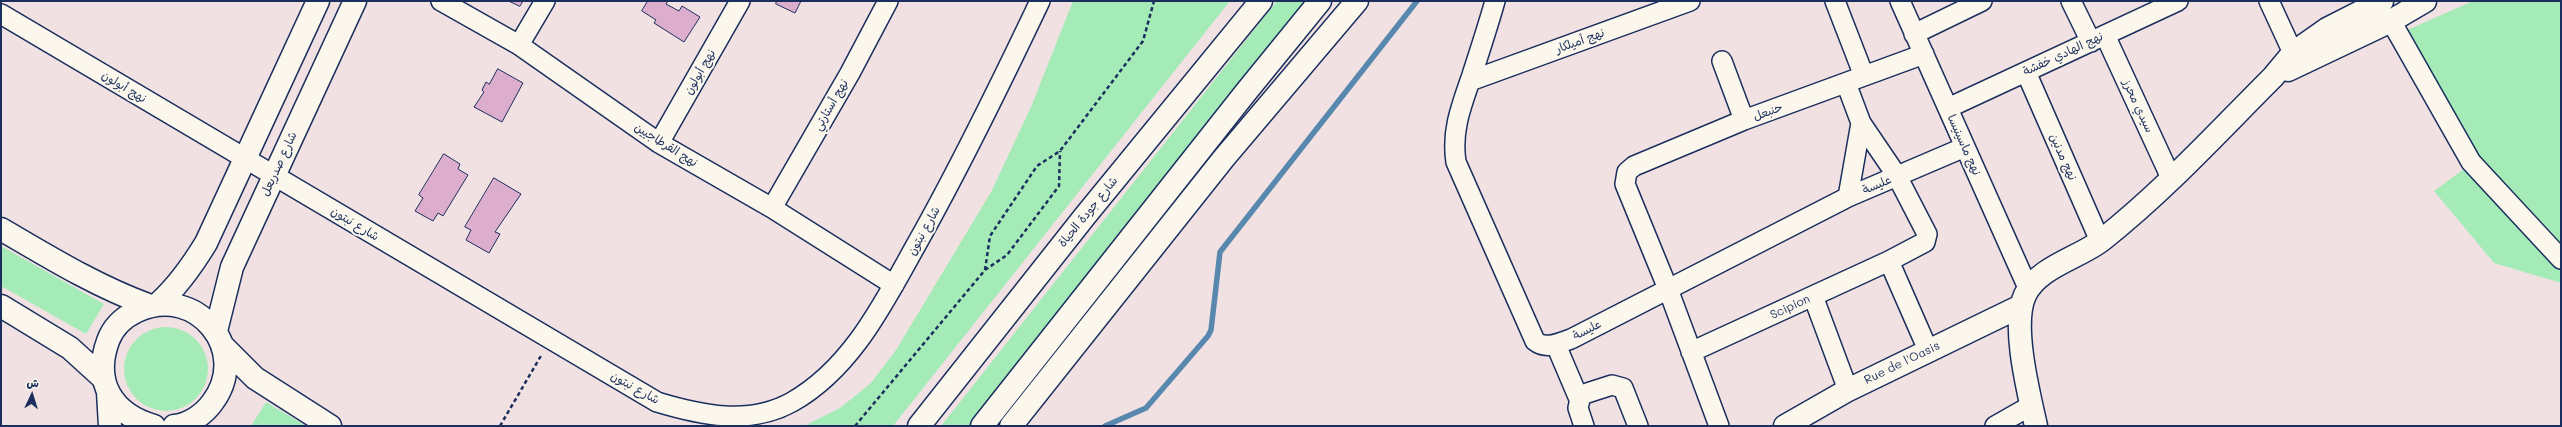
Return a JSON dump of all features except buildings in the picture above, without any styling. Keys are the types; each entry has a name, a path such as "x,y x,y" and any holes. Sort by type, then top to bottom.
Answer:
{"main road":[{"path":"110,426 103,355 111,333 127,316 153,305 173,291 185,276 206,243 247,160 318,1"},
{"name":"شارع صدربعل","path":"181,426 205,412 220,393 226,371 220,339 232,266 355,1"},
{"name":"شارع جودة الحياة","path":"919,426 1081,221 1261,1"},
{"path":"982,426 1246,92 1320,1"},
{"path":"1011,426 1224,158 1357,1"},
{"path":"2273,77 2293,53 2327,30 2382,1"},
{"path":"2273,77 2391,21 2425,1"},
{"name":"Rue de l'Oasis","path":"1785,426 1848,390 1928,350 2025,297 2048,271 2100,241 2139,210 2273,77"},
{"path":"1,229 86,279 114,293 153,305 174,304 191,310 205,319 220,339 255,378 330,426"},
{"path":"2025,297 2023,364 2034,416"},
{"path":"1,306 70,348 105,385 120,409 137,421 154,426"}],"street":[{"name":"نهج القرطاجيين","path":"441,1 519,45 659,143 772,208 894,285"},
{"path":"519,45 545,1"},
{"name":"نهج أبولون","path":"659,143 740,1"},
{"name":"نهج أستارتي","path":"772,208 850,73 888,1"},
{"name":"شارع نبتون","path":"247,160 657,402 694,414 727,417 757,413 791,403 837,368 857,343 894,285 960,166 1040,1"},
{"path":"1495,1 1455,128 1453,146 1456,162 1535,341 1540,345 1556,345 1579,399 1578,408 1584,426"},
{"name":"نهج أميلكار","path":"1470,81 1690,1"},
{"path":"1836,1 1864,76"},
{"name":"نهج ماسينيسا","path":"1900,1 1965,147 2025,297"},
{"path":"1914,34 1982,1"},
{"name":"سيدي محرز","path":"2072,1 2098,38 2171,178"},
{"name":"نهج الهادي خفشة","path":"1948,108 2178,1"},
{"path":"2269,1 2293,53"},
{"name":"نهج أبولون","path":"1,14 247,160"},
{"path":"2391,21 2471,162 2561,259"},
{"name":"حنبعل","path":"1668,289 1625,184 1627,172 1634,166 1744,120 1924,54"},
{"path":"1722,61 1744,120"},
{"name":"نهج مدنين","path":"2026,72 2100,241"},
{"path":"1846,83 1861,123 1897,176"},
{"path":"1848,197 1861,123"},
{"name":"عليسة","path":"1556,345 1848,197 1965,147"},
{"name":"Scipion","path":"1691,352 1923,245 1927,237 1897,176"},
{"path":"1889,261 1928,350"},
{"path":"1668,289 1719,426"},
{"path":"1813,296 1848,390"},
{"path":"1579,399 1581,396 1612,385 1619,385 1623,388 1638,426"},
{"path":"1995,426 2034,416"}],"path":[{"path":"985,270 990,236 1036,166 1060,151 1143,41 1154,1"},
{"path":"855,426 985,270 1007,255 1059,186 1060,151"},
{"path":"500,426 550,339"}],"green space":[{"path":"1073,1 1230,1 893,426 804,426 840,408 871,383 896,350 991,192 1031,107"},
{"path":"1277,1 1311,1 976,426 941,426"},
{"path":"2473,1 2561,1 2561,283 2494,263 2434,191 2468,166 2389,38"},
{"path":"1,246 104,304 86,334 1,286"},
{"path":"166,327 182,330 196,339 205,353 208,369 205,385 196,399 182,408 166,411 150,408 136,399 127,385 124,369 127,353 136,339 150,330"},
{"path":"266,402 306,426 251,426"}],"waterway":[{"path":"1105,426 1146,408 1208,336 1211,330 1220,252 1417,1"}]}
